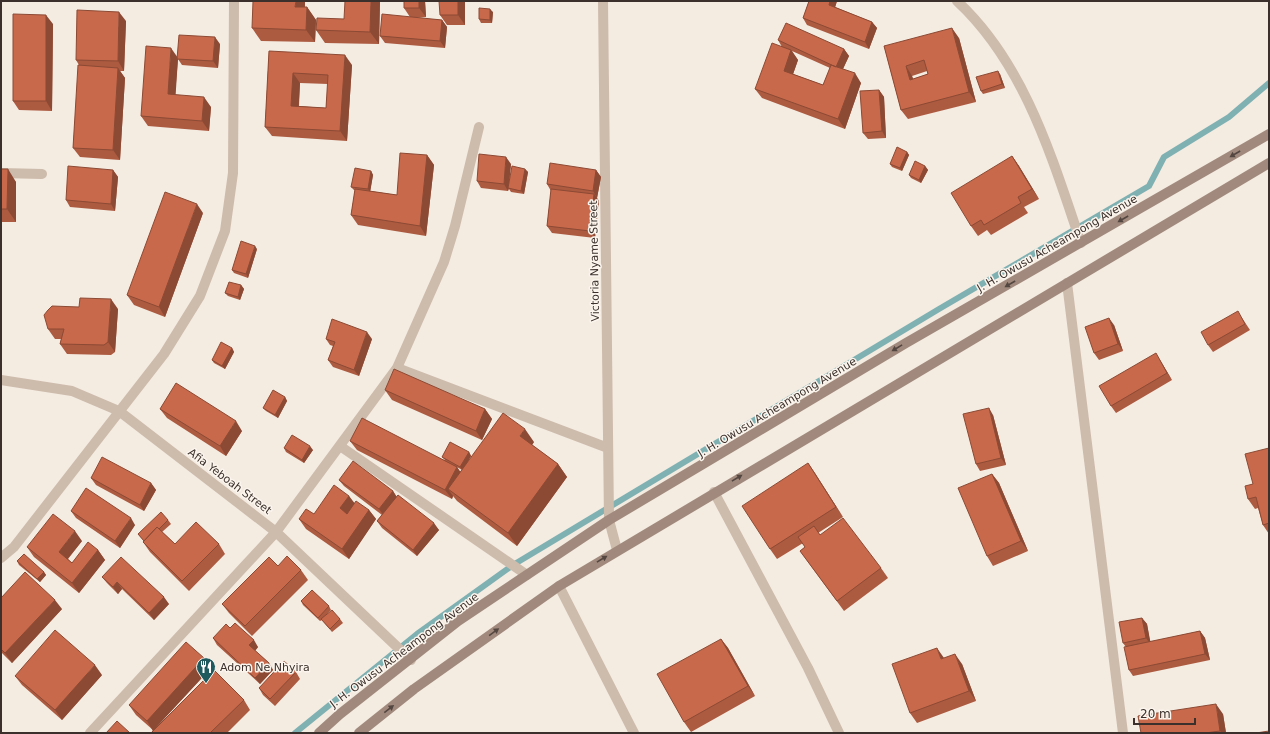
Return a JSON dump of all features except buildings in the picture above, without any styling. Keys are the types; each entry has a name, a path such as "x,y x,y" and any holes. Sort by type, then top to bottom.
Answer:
{"street":[{"path":"1,558 14,547 164,354 200,296 225,231 233,173 234,1"},
{"name":"Victoria Nyame Street","path":"604,1 609,520 617,550"},
{"path":"957,1 993,44 1022,89 1046,141 1081,243"},
{"path":"90,733 276,532 397,368 444,262 455,226 479,127"},
{"name":"J. H. Owusu Acheampong Avenue","path":"319,733 340,714 411,660 458,621 609,520 906,343 1269,134"},
{"path":"359,733 414,689 559,586 714,492 1269,163"},
{"path":"1,173 42,174"},
{"path":"1068,283 1123,733"},
{"path":"397,368 608,448"},
{"name":"Afia Yeboah Street","path":"1,380 72,391 119,411 276,532 411,660"},
{"path":"340,446 527,575"},
{"path":"714,492 808,668 839,733"},
{"path":"559,586 634,733"}],"waterway":[{"path":"295,733 417,634 513,565 939,309 1149,186 1164,157 1229,117 1269,83"}],"place":[{"name":"Adom Ne Nhyira","path":"206,684"}]}
